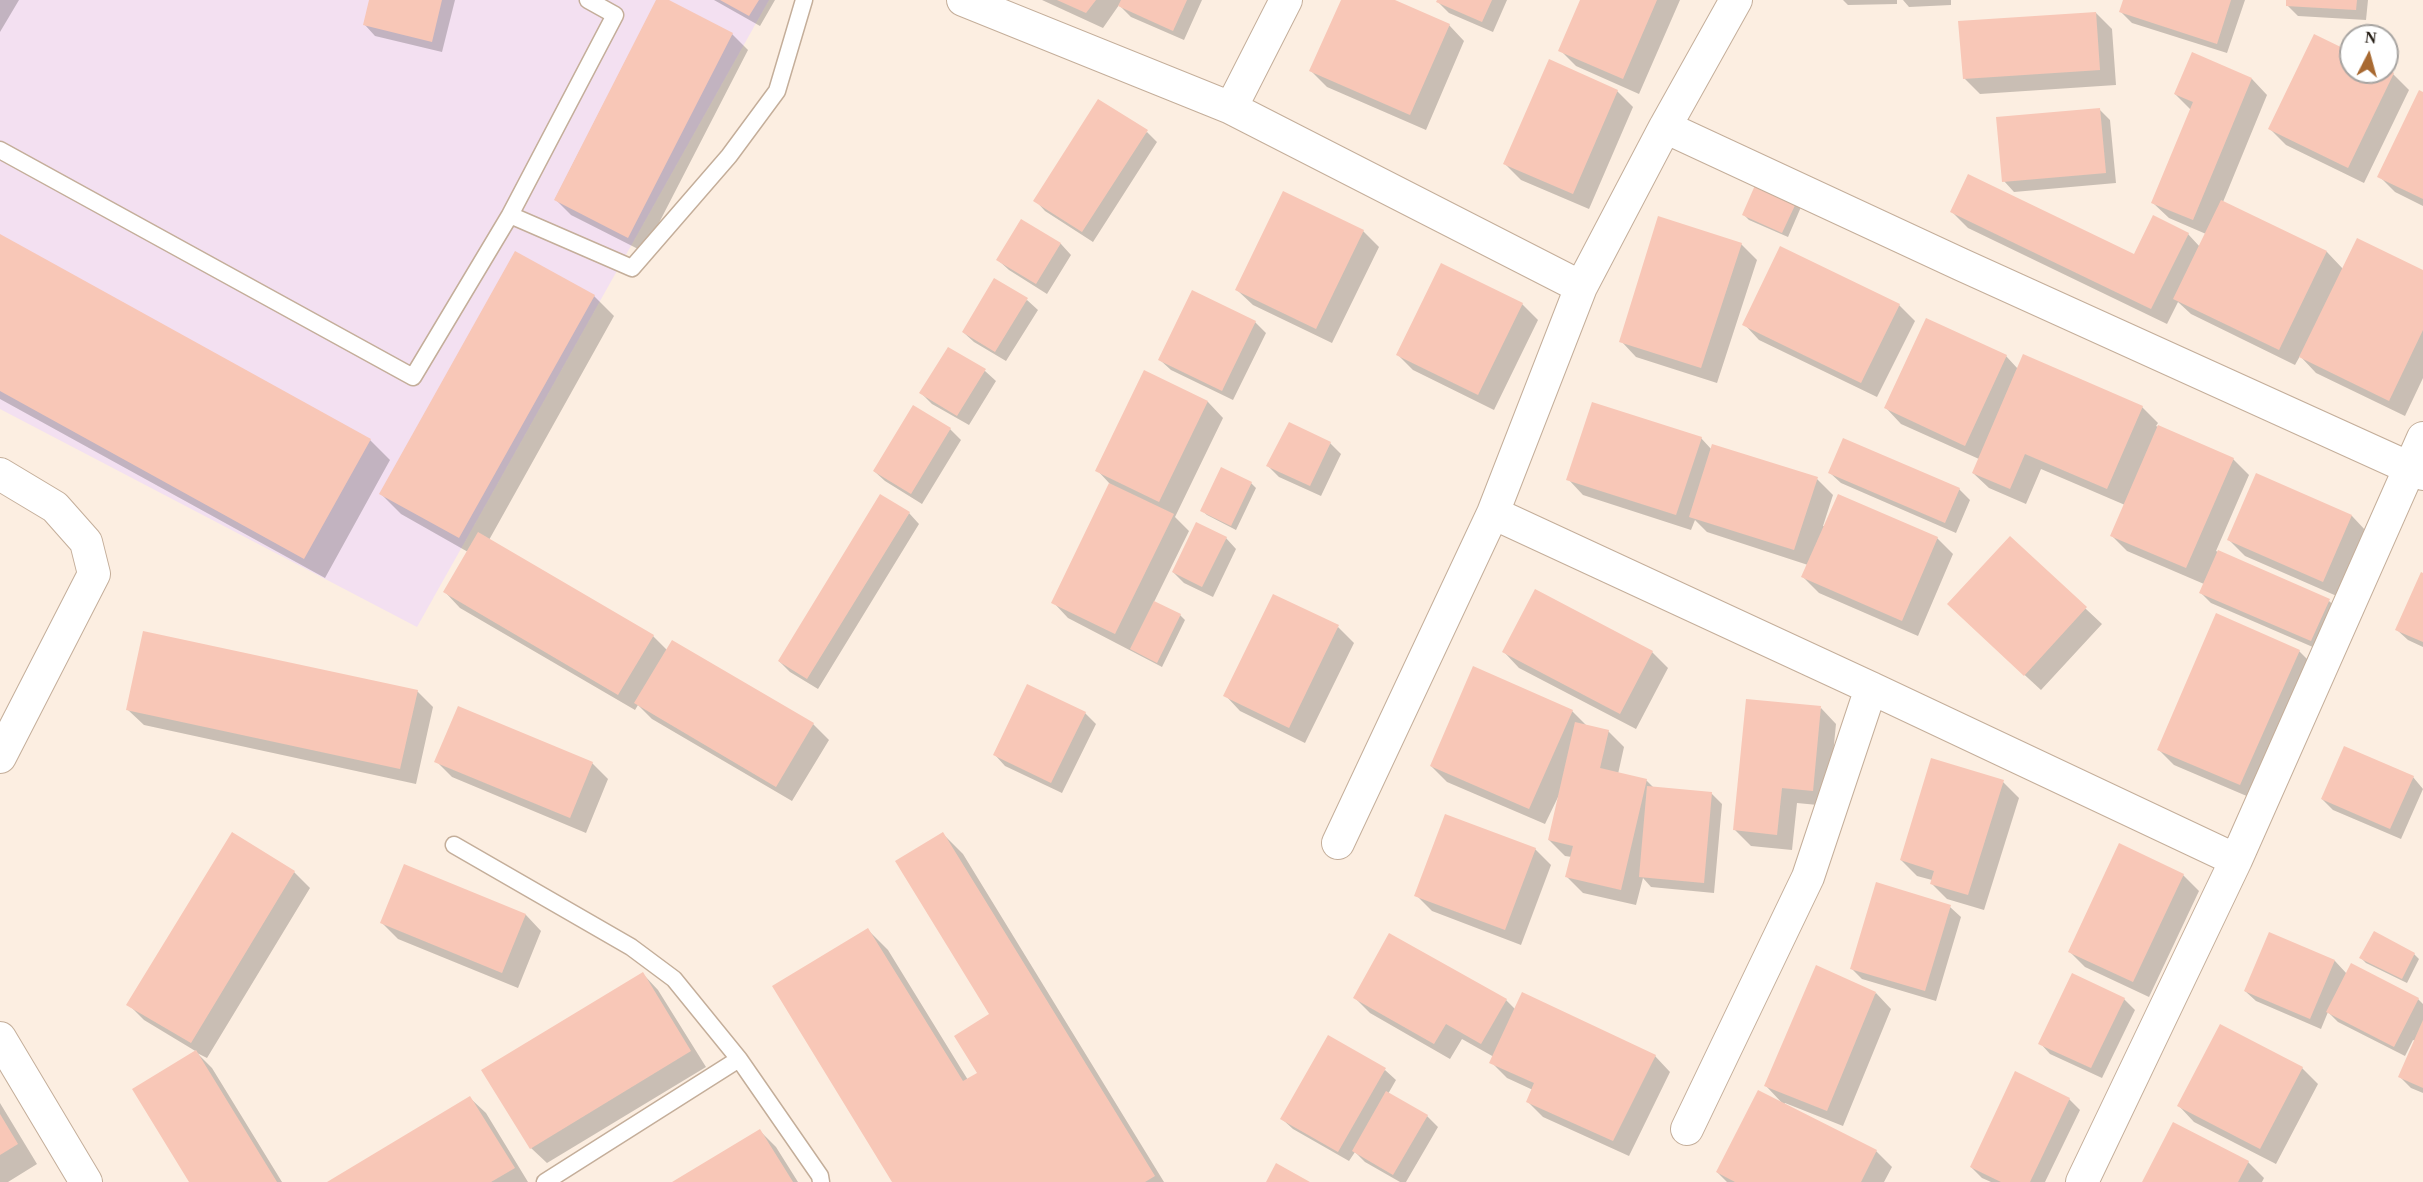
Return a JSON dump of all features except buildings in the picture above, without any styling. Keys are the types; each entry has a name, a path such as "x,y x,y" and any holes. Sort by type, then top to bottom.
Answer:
{"street":[{"path":"963,0 1230,108 1581,287"},
{"path":"1230,108 1286,0"},
{"path":"1338,843 1493,513 1581,287 1665,127 1736,0"},
{"path":"1665,127 2416,471"},
{"path":"2082,1182 2236,860 2416,471 2423,438"},
{"path":"0,474 55,507 86,542 94,574 0,757"},
{"path":"1493,513 2236,860"},
{"path":"1687,1130 1808,877 1870,688"},
{"path":"0,1038 86,1182"}],"lane":[{"path":"0,150 413,376 510,215 615,15 588,0"},
{"path":"510,215 632,268 729,156 777,92 804,0"},
{"path":"454,845 631,947 674,979 739,1059 820,1176 821,1182"},
{"path":"545,1182 739,1059"}],"shaded area":[{"path":"0,0 769,0 417,627 0,409"}]}
